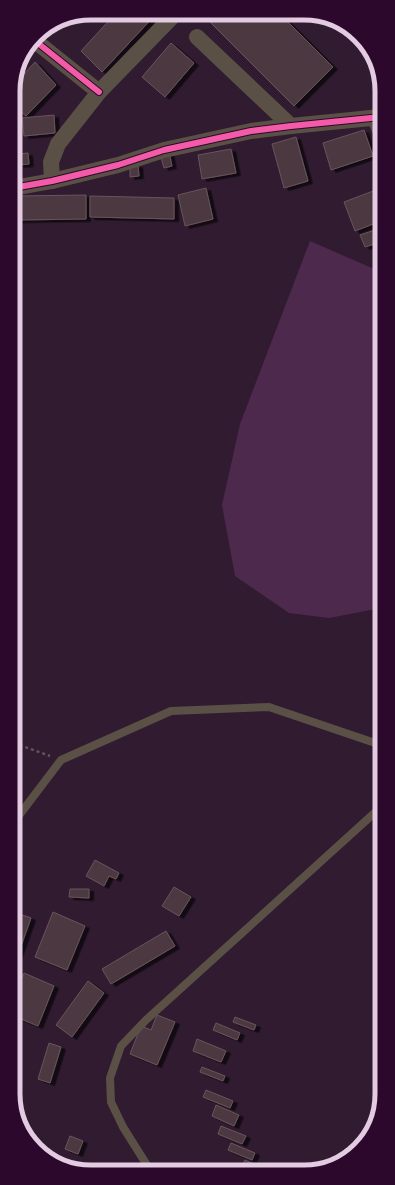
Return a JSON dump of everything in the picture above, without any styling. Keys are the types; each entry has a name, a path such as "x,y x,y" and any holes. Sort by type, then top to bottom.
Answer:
{"street":[{"path":"52,181 51,162 58,144 99,92 169,20"},
{"path":"197,37 291,126"},
{"path":"39,44 99,92"},
{"path":"20,187 52,181 118,165 164,150 251,131 375,117"}],"lane":[{"path":"20,814 61,760 171,711 269,707 375,743"},
{"path":"147,1165 123,1127 111,1102 110,1078 121,1046 146,1020 375,813"}],"path":[{"path":"20,745 61,760"}],"shaded area":[{"path":"310,241 375,269 375,609 329,618 289,613 235,576 222,505 240,424"}],"building":[{"path":"110,20 150,20 102,72 81,51"},
{"path":"286,20 333,67 294,106 209,21"},
{"path":"171,43 194,63 165,97 142,77"},
{"path":"35,62 56,85 26,116 20,111 22,77"},
{"path":"54,115 55,133 24,136 22,118"},
{"path":"364,130 373,156 331,170 323,143"},
{"path":"296,137 308,181 284,188 272,144"},
{"path":"231,149 236,173 202,179 198,155"},
{"path":"169,152 172,166 164,168 160,154"},
{"path":"28,153 29,164 20,165 20,154"},
{"path":"138,165 139,176 130,177 130,166"},
{"path":"206,188 213,219 185,226 178,195"},
{"path":"375,190 375,223 355,231 344,202"},
{"path":"86,195 86,219 20,220 20,196"},
{"path":"90,196 174,198 174,219 90,217"},
{"path":"375,230 375,244 365,247 360,235"},
{"path":"95,860 119,873 116,879 109,876 104,886 86,876"},
{"path":"174,887 191,897 179,916 162,906"},
{"path":"70,889 89,889 89,898 69,897"},
{"path":"53,912 85,926 67,970 35,957"},
{"path":"20,914 31,918 20,949"},
{"path":"166,931 175,946 111,984 102,969"},
{"path":"24,973 54,986 38,1026 20,1018 20,983"},
{"path":"88,981 104,993 72,1037 56,1025"},
{"path":"157,1015 175,1022 157,1065 130,1054 141,1026 151,1030"},
{"path":"235,1017 256,1025 254,1030 233,1022"},
{"path":"216,1023 240,1033 237,1040 213,1030"},
{"path":"197,1039 226,1051 221,1062 193,1051"},
{"path":"49,1043 61,1047 50,1083 38,1079"},
{"path":"202,1067 225,1076 223,1081 200,1072"},
{"path":"206,1090 233,1101 230,1108 203,1097"},
{"path":"216,1105 239,1115 234,1126 212,1116"},
{"path":"221,1126 246,1136 242,1144 218,1134"},
{"path":"70,1136 83,1141 78,1154 65,1149"},
{"path":"231,1143 255,1153 252,1160 228,1150"},
{"path":"245,1160 256,1165 242,1165"}],"cycle path":[{"path":"39,44 99,92"},
{"path":"20,187 52,181 118,165 164,150 251,131 375,118"}]}
